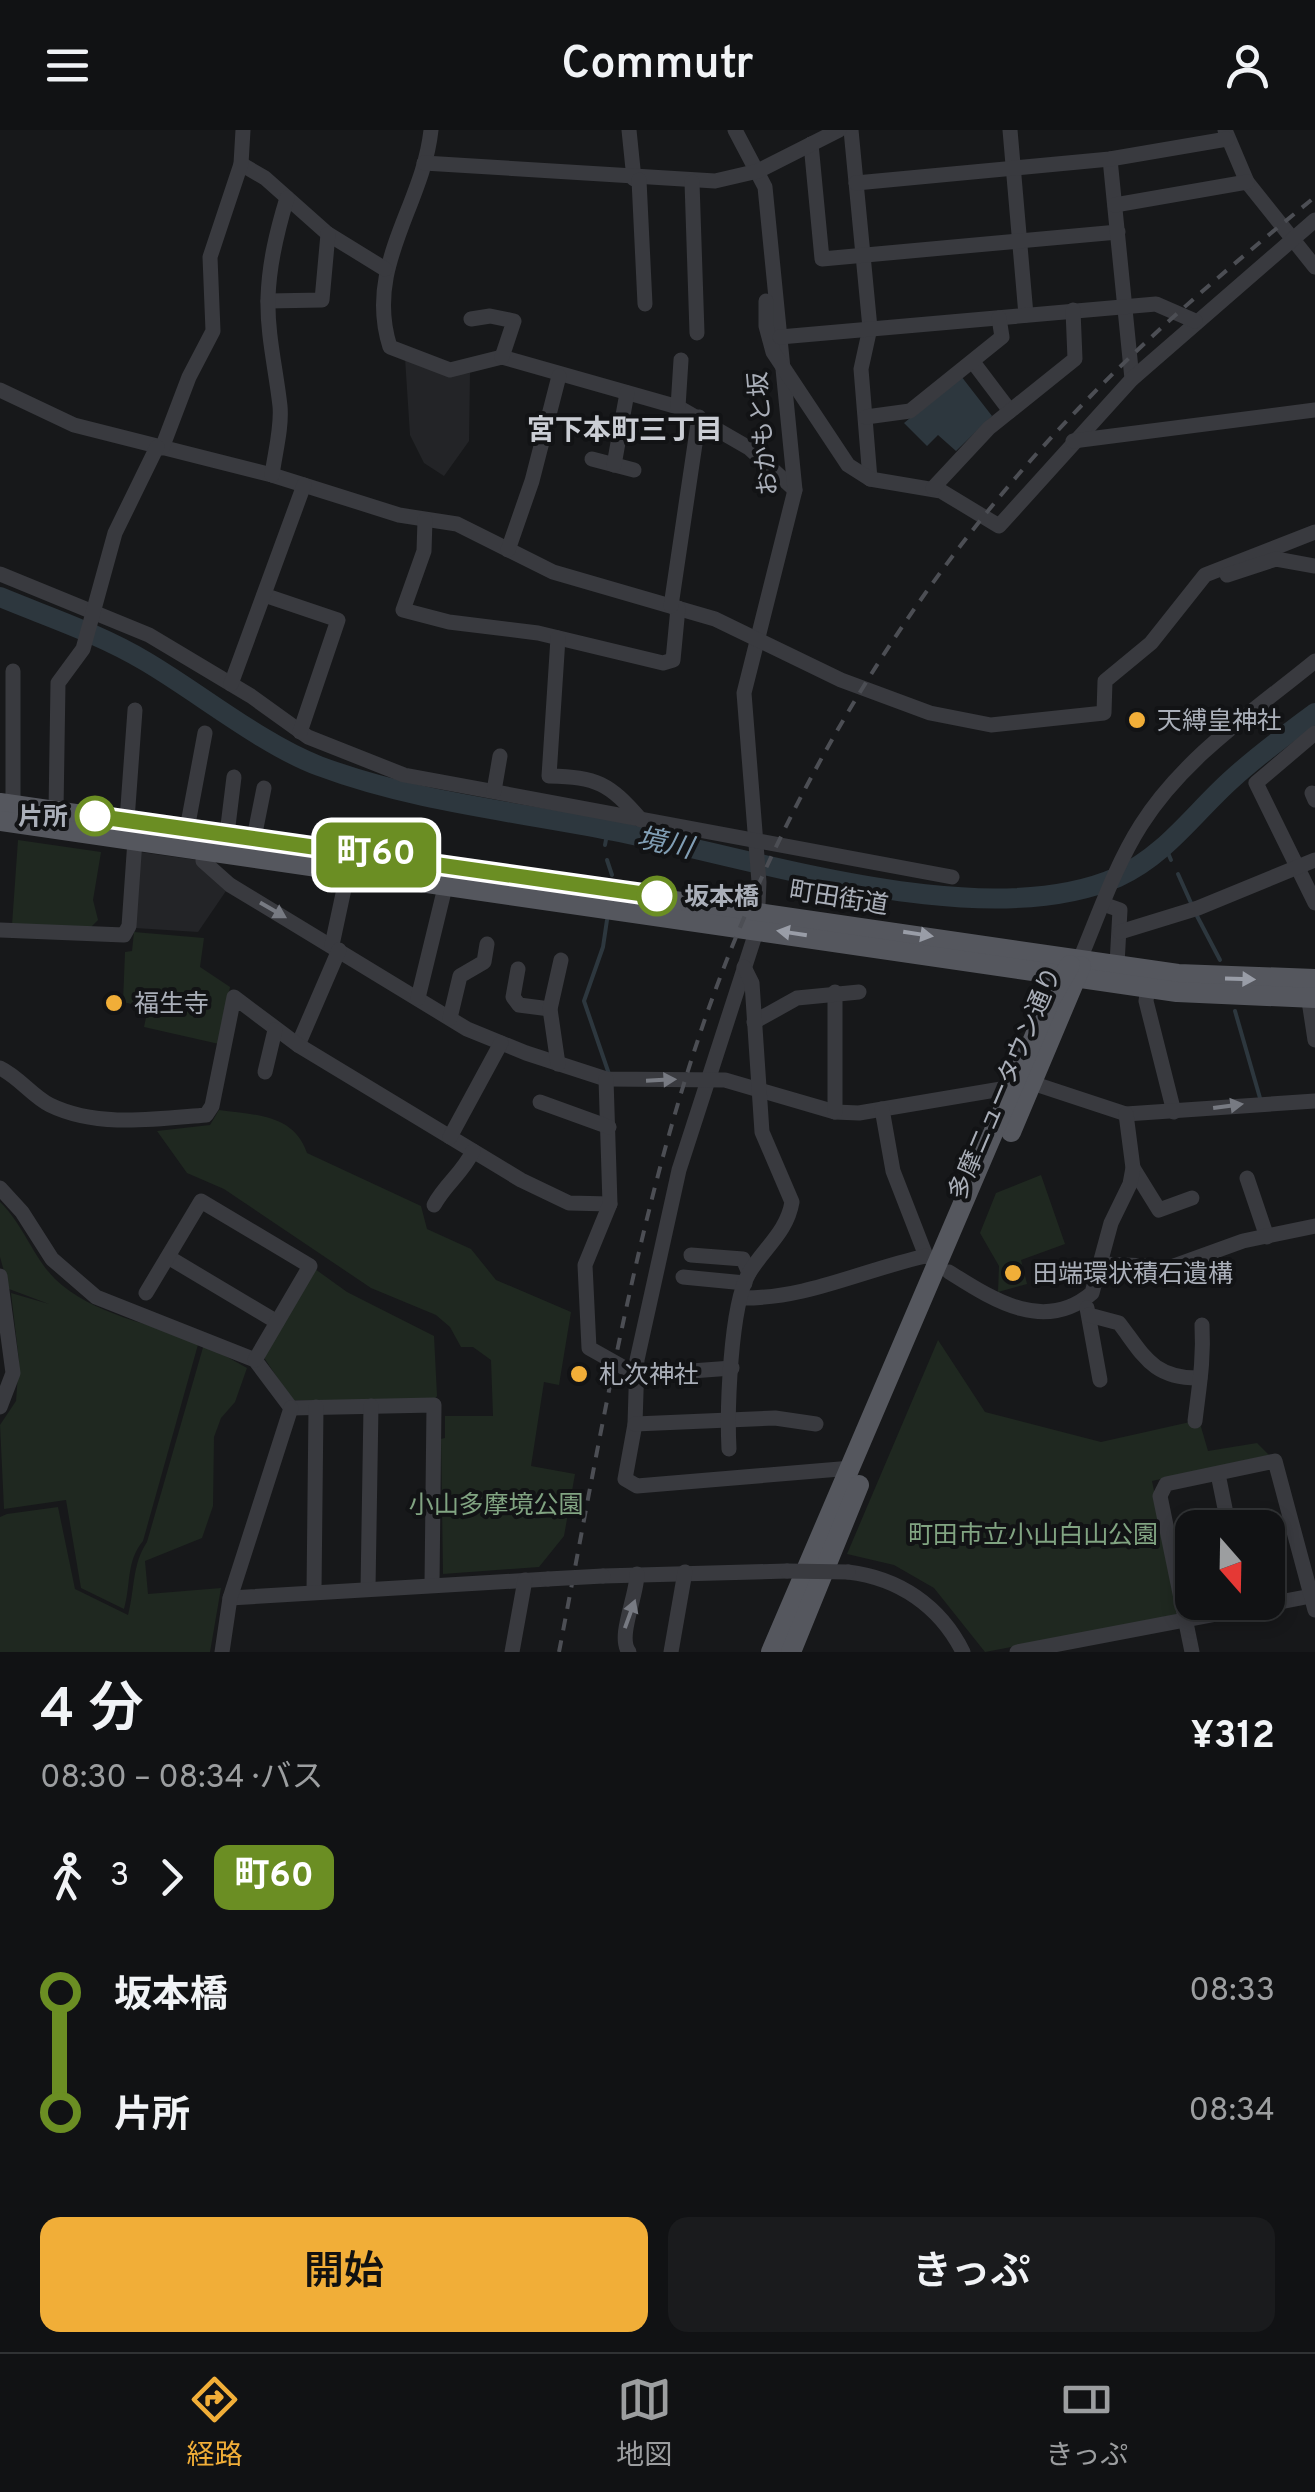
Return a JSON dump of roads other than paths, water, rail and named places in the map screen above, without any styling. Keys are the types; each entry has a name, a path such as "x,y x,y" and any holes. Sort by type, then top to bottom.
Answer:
{"main road":[{"name":"町田街道","path":"7,813 56,810 131,830"},
{"name":"町田街道","path":"7,813 131,830 254,838 350,861"},
{"name":"町田街道","path":"206,836 350,861 758,919 1073,970 1148,987 1220,996 1311,989"},
{"name":"町田街道","path":"1073,970 1117,964 1311,989"},
{"name":"多摩ニュータウン通り","path":"771,1652 939,1263 1073,970"},
{"name":"多摩ニュータウン通り","path":"791,1652 939,1263"}],"street":[{"path":"56,810 58,683 84,649 116,533 159,447 188,377 214,331 210,256 241,164 243,130"},
{"path":"431,130 424,163 386,269 384,331 390,347 450,370 502,356 559,376 678,407 749,448 795,490"},
{"path":"629,130 637,179 644,304"},
{"path":"736,130 766,187 774,289 766,290 766,326 782,368 840,456 870,478 933,488 999,526 1132,379 1195,320 1315,220"},
{"path":"424,163 692,182 758,171 839,130"},
{"path":"850,130 870,328 861,354 870,478"},
{"path":"1010,130 1026,315"},
{"path":"856,183 1110,159 1226,134 1247,182 1315,266"},
{"path":"811,144 822,259 1118,232"},
{"path":"1110,159 1132,379"},
{"path":"241,164 265,178 328,234 386,269"},
{"path":"692,182 698,333"},
{"path":"1115,204 1247,182"},
{"path":"272,475 280,409 268,301 275,242 287,198"},
{"path":"268,301 322,300 328,234"},
{"name":"おかもと坂","path":"756,844 744,693 795,490 774,289"},
{"path":"780,337 1156,304 1195,320"},
{"path":"933,488 1010,411 1077,356 1073,310"},
{"path":"471,319 490,316 514,321 502,356"},
{"path":"866,417 910,411 1002,338 999,318"},
{"path":"678,407 681,360"},
{"path":"973,362 1010,411"},
{"path":"508,550 532,481 559,376"},
{"path":"0,393 74,425 272,475 425,520 457,524 553,572 715,620 891,700 966,722 991,725 1104,713 1105,681 1151,643 1205,575 1315,532"},
{"path":"614,464 626,393"},
{"path":"1074,441 1315,410"},
{"path":"425,520 424,551 403,610 449,622 558,638 663,663 673,660 675,607 698,417"},
{"path":"592,459 634,470"},
{"path":"231,684 304,485"},
{"path":"1195,588 1268,561 1315,566"},
{"path":"0,574 149,635 231,684 300,732 357,760 404,775 756,844 952,876"},
{"path":"264,594 338,620 300,732"},
{"path":"558,638 548,776 590,777 607,786 641,820"},
{"path":"1073,970 1130,844 1184,771 1315,661"},
{"path":"7,813 13,671"},
{"path":"0,930 124,936 129,926 135,710"},
{"path":"205,733 205,864 230,885 450,1018 500,1043 558,1064 606,1079 706,1077 834,1112 882,1110 1023,1085 1126,1114 1315,1101"},
{"path":"1315,733 1256,784 1315,903"},
{"path":"494,791 500,756"},
{"path":"544,801 568,776"},
{"path":"206,836 234,777"},
{"path":"254,838 264,788"},
{"path":"756,844 758,919 706,1077 660,1251 637,1375 636,1424 625,1472 631,1485 852,1468"},
{"path":"1120,932 1194,909 1315,860"},
{"path":"298,1045 336,948 350,861"},
{"path":"418,998 448,875"},
{"path":"1104,904 1120,910 1117,964"},
{"path":"450,1018 460,976 484,962 487,944"},
{"path":"558,1064 550,1009 562,960"},
{"path":"744,967 752,983 756,1088 762,1132 792,1202 783,1230 745,1284"},
{"path":"518,969 513,997 519,1005 550,1009"},
{"path":"1148,987 1146,1002 1174,1112"},
{"path":"1311,989 1315,1040"},
{"path":"834,992 834,1112"},
{"path":"754,1022 797,998 859,992"},
{"path":"0,1068 48,1104 76,1113 147,1120 206,1115 212,1106 234,997 298,1045 473,1151 569,1203 610,1204"},
{"path":"265,1072 276,1030"},
{"path":"450,1137 500,1043"},
{"path":"606,1079 610,1204 585,1265 590,1348 637,1375 732,1368"},
{"path":"540,1102 609,1128"},
{"path":"882,1110 893,1171 939,1263 989,1298 1027,1312 1087,1307 1120,1324 1139,1356 1165,1371 1200,1378"},
{"path":"1126,1114 1133,1168 1159,1210 1192,1198"},
{"path":"435,1193 459,1179 473,1151"},
{"path":"1100,1380 1087,1307 1111,1224 1133,1168"},
{"path":"1247,1178 1267,1237"},
{"path":"0,1188 74,1283 96,1297 255,1360 292,1408"},
{"path":"146,1293 201,1201 310,1266 255,1360"},
{"path":"1102,1264 1171,1266 1216,1249 1315,1226"},
{"path":"691,1255 743,1259 745,1284 727,1418 729,1450"},
{"path":"168,1257 277,1322"},
{"path":"683,1276 745,1284 788,1296 939,1263"},
{"path":"0,1276 13,1373 0,1407"},
{"path":"1196,1421 1200,1378 1205,1370 1202,1325"},
{"path":"292,1408 434,1405 432,1585"},
{"path":"368,1589 371,1406"},
{"path":"314,1592 316,1407"},
{"path":"222,1652 230,1598 292,1408"},
{"path":"636,1424 727,1418 816,1424"},
{"path":"1175,1570 1160,1496 1166,1484 1275,1461 1313,1603 1285,1603"},
{"path":"1218,1474 1225,1510"},
{"path":"671,1652 685,1572"},
{"path":"230,1598 637,1574 848,1572 895,1584 924,1602 951,1631 962,1652"},
{"path":"629,1652 624,1635 635,1604 637,1574"},
{"path":"512,1652 524,1580"},
{"path":"1017,1652 1180,1620"},
{"path":"1185,1620 1192,1652"}],"waterway":[{"name":"境川","path":"0,597 128,651 276,745 355,778 428,797 614,831 800,873 937,895 1002,898 1064,893 1118,877 1165,845 1242,770 1315,713"},
{"path":"605,845 608,829"},
{"path":"1165,846 1171,860"},
{"path":"607,860 612,875"},
{"path":"1178,874 1191,903"},
{"path":"1197,916 1220,960"},
{"path":"607,920 603,947 584,1001 609,1074"},
{"path":"1235,1011 1260,1098"}],"railway":[{"path":"559,1652 621,1331 681,1093 738,932 816,769 910,615 1020,472 1137,351 1315,197"}],"place":[{"name":"天縛皇神社","path":"1137,720"},
{"name":"片所","path":"95,816"},
{"name":"坂本橋","path":"657,896"},
{"name":"福生寺","path":"114,1003"},
{"name":"田端環状積石遺構","path":"1013,1273"},
{"name":"札次神社","path":"579,1374"}],"district":[{"name":"宮下本町三丁目","path":"625,429"}],"park label":[{"name":"小山多摩境公園","path":"496,1504"},
{"name":"町田市立小山白山公園","path":"1033,1534"}]}
